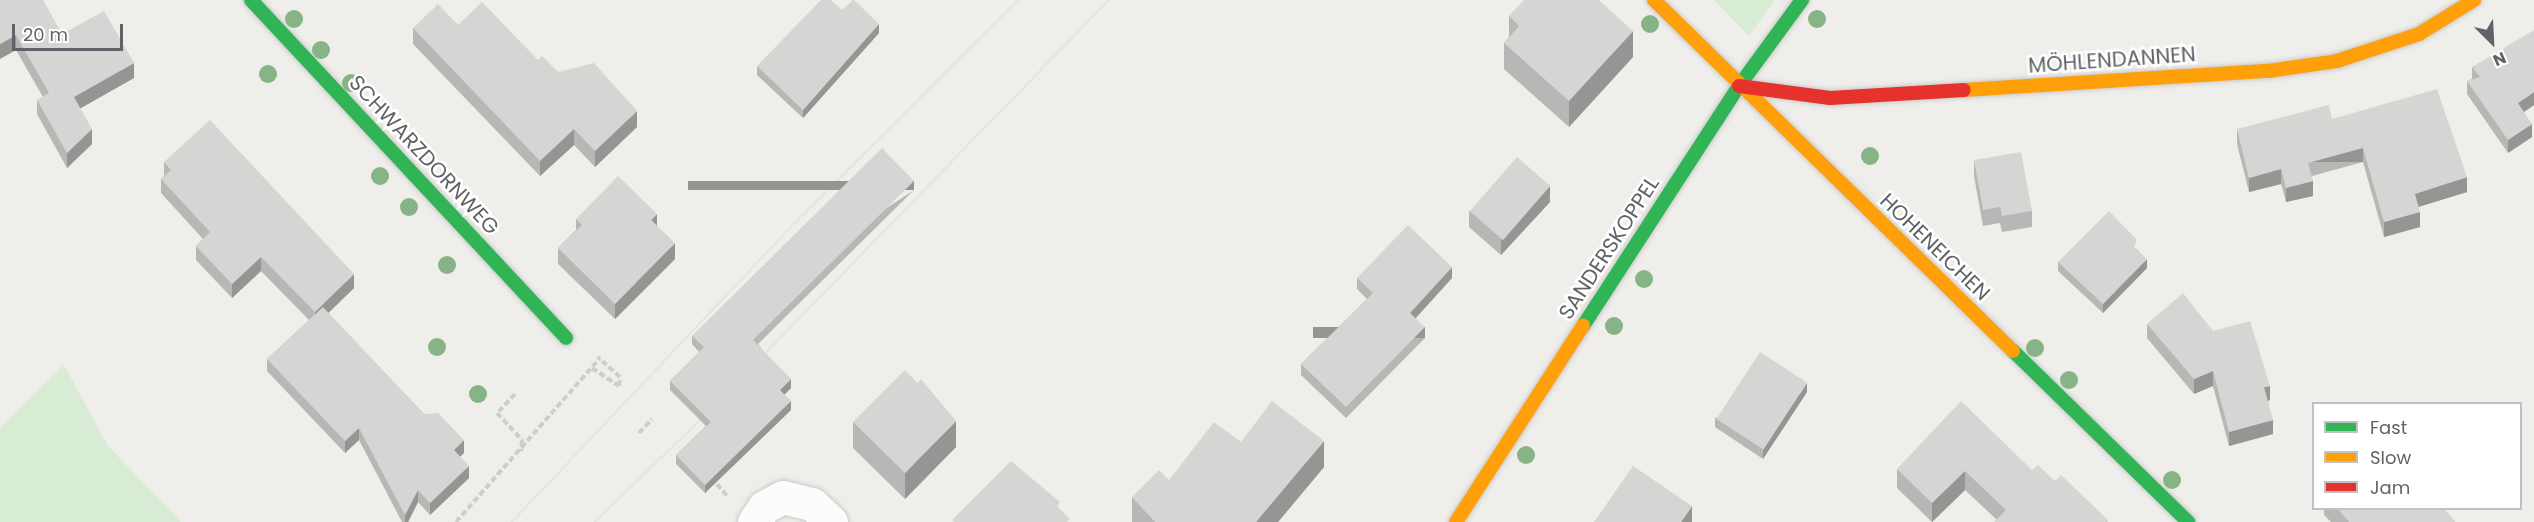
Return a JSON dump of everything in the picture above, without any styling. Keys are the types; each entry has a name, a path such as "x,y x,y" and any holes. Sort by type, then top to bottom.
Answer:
{"street":[{"name":"SCHWARZDORNWEG","path":"251,0 567,338"},
{"name":"HOHENEICHEN","path":"1654,0 1739,86 2188,522"},
{"name":"SANDERSKOPPEL","path":"1456,522 1739,86 1802,0"},
{"name":"MÖHLENDANNEN","path":"1739,86 1830,98 2268,71 2337,61 2419,34 2474,0"},
{"path":"754,522 764,507 783,497 812,504 831,522"}],"path":[{"path":"456,522 521,452 600,358 620,377 619,386 603,379 592,368"},
{"path":"514,394 496,413 522,440 521,452"},
{"path":"639,433 652,419"}],"green space":[{"path":"1714,0 1775,0 1749,36"},
{"path":"64,365 108,446 181,522 0,522 0,428"}],"building":[{"path":"0,0 43,0 62,34 104,11 134,63 74,97 92,129 67,153 37,100 49,93 16,35 0,44"},
{"path":"821,0 831,0 842,10 854,0 879,24 803,110 757,66"},
{"path":"1524,0 1599,0 1633,31 1569,101 1504,43 1519,26 1509,16"},
{"path":"482,2 538,60 542,56 558,72 594,63 637,111 595,151 574,129 540,161 413,28 438,4 458,25"},
{"path":"2534,30 2534,92 2518,103 2532,124 2508,140 2467,81 2480,77 2472,67"},
{"path":"2437,89 2467,177 2415,194 2420,212 2384,222 2363,148 2308,163 2313,181 2286,188 2281,169 2249,178 2237,129 2329,105 2332,119"},
{"path":"210,120 354,274 315,312 261,257 232,284 196,246 210,232 161,179 171,170 164,162"},
{"path":"882,148 914,181 753,340 791,379 780,390 791,401 705,485 676,455 711,422 670,381 704,347 692,336"},
{"path":"2021,152 2032,211 2002,216 2000,207 1983,210 1974,160"},
{"path":"1517,157 1550,186 1503,240 1470,211"},
{"path":"618,176 657,214 651,220 675,243 615,304 558,248 582,225 576,219"},
{"path":"2109,211 2137,240 2134,247 2147,259 2103,304 2058,262"},
{"path":"1408,225 1452,267 1410,313 1425,327 1346,407 1301,364 1373,293 1357,278"},
{"path":"2183,293 2213,331 2250,321 2270,386 2264,387 2273,420 2229,432 2213,371 2194,379 2147,324"},
{"path":"323,307 424,414 438,413 464,440 454,450 469,466 430,503 418,490 405,515 359,428 345,441 267,359"},
{"path":"1760,352 1807,382 1763,450 1716,419"},
{"path":"905,370 918,383 921,379 956,421 905,473 853,422"},
{"path":"1272,401 1324,441 1256,522 1155,522 1132,497 1159,470 1169,480 1214,422 1241,442"},
{"path":"1961,401 2032,470 2038,465 2055,481 2061,475 2108,520 2106,522 1994,522 2006,510 1965,471 1932,503 1897,469"},
{"path":"1011,461 1060,502 1057,506 1070,519 1067,522 955,522 952,520"},
{"path":"1633,466 1692,506 1681,522 1594,522"},
{"path":"2339,510 2445,510 2455,522 2349,522"}],"tram line":[{"path":"512,522 792,226 1018,0"},
{"path":"755,364 1109,0"},
{"path":"595,522 711,409"}],"traffic: fast":[{"path":"251,0 566,338"},
{"path":"1583,326 1739,86 1802,0"},
{"path":"2013,351 2188,522"}],"traffic: slow":[{"path":"1654,0 2013,351"},
{"path":"1964,90 2268,71 2337,61 2419,34 2474,0"},
{"path":"1456,522 1583,326"}],"traffic: jam":[{"path":"1739,86 1830,98 1964,90"}]}
